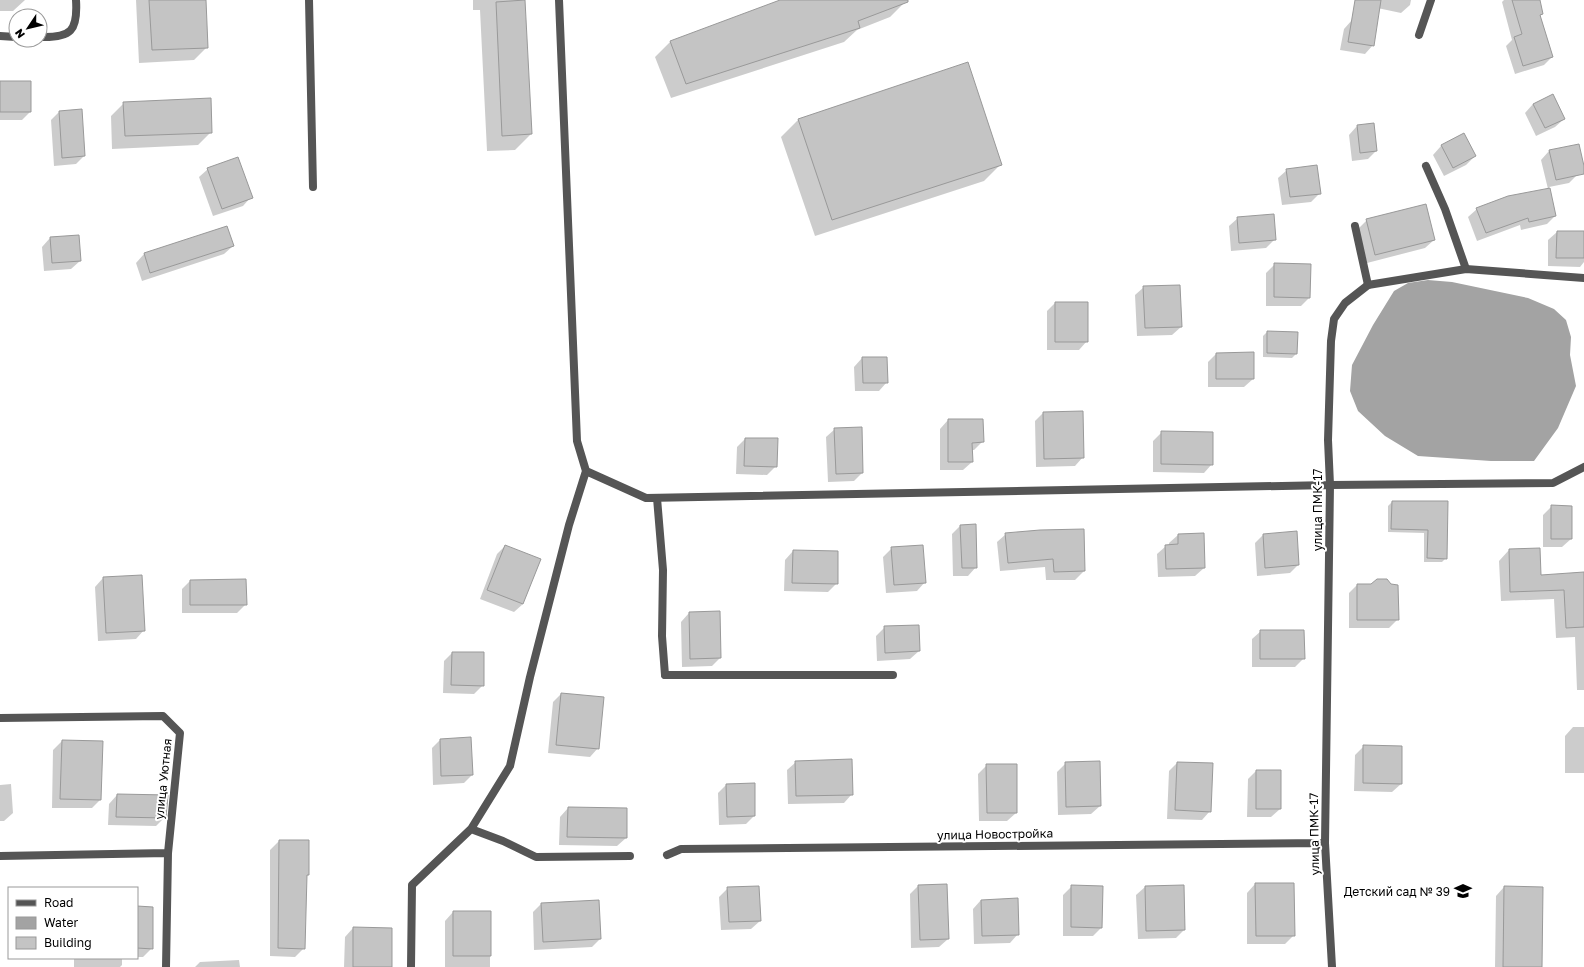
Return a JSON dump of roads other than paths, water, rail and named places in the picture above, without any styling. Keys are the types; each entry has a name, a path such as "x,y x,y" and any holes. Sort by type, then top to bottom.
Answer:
{"street":[{"path":"48,37 57,38 71,30 77,18 76,0"},
{"path":"309,0 312,187"},
{"path":"411,967 412,885 471,829 510,766 530,677 569,525 586,471 577,441 559,0"},
{"path":"1419,35 1431,0"},
{"path":"1426,166 1445,209 1466,269"},
{"path":"1355,226 1368,285"},
{"name":"улица ПМК-17","path":"1332,967 1325,843 1330,485 1328,440 1331,341 1334,319 1345,303 1368,285 1466,269 1584,278"},
{"path":"586,471 646,498 657,498 1330,485 1553,483 1584,467"},
{"path":"657,498 663,570 662,636 665,675 893,675"},
{"name":"улица Уютная","path":"0,718 163,716 180,733 168,853 166,967"},
{"path":"471,829 503,841 536,857 630,856"},
{"name":"улица Новостройка","path":"667,855 681,849 1325,843"},
{"path":"0,856 168,853"}],"water":[{"path":"1428,280 1452,282 1528,298 1554,309 1566,320 1571,337 1570,355 1576,386 1558,428 1534,461 1491,461 1418,456 1385,436 1358,411 1350,391 1352,365 1373,325 1394,291 1408,283"}],"place":[{"name":"Детский сад № 39","path":"1463,891"}]}
